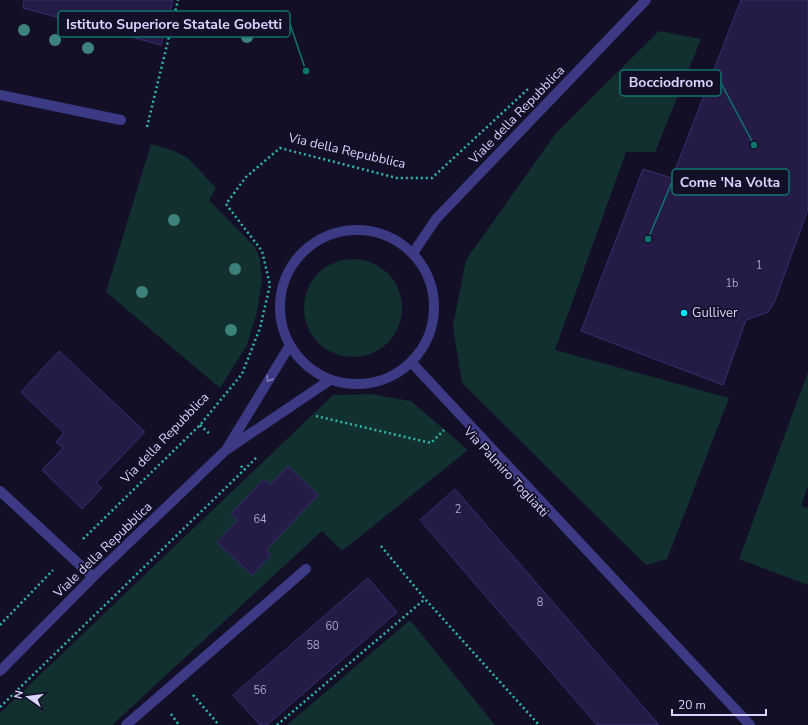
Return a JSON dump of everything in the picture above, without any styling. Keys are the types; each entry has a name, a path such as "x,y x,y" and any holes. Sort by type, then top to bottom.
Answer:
{"street":[{"name":"Viale della Repubblica","path":"413,253 436,218 646,0"},
{"path":"0,95 121,120"},
{"path":"359,229 390,236 402,243 413,253 421,262 432,289 434,316 423,348 411,362 397,373 381,381 354,384 330,380 311,369 300,360 290,345 283,329 280,314 281,294 282,287 289,271 296,259 306,249 329,235 346,230 359,229"},
{"name":"Viale della Repubblica","path":"226,450 290,345"},
{"name":"Via Palmiro Togliatti","path":"411,362 750,725"},
{"name":"Viale della Repubblica","path":"0,671 93,577 226,450 330,380"},
{"path":"0,491 93,577"},
{"path":"126,725 306,569"}],"path":[{"path":"147,127 178,0"},
{"name":"Via della Repubblica","path":"0,625 68,554 200,425 242,374 260,328 270,285 262,250 226,204 246,177 280,148 397,178 432,178 528,88"},
{"name":"Via Palmiro Togliatti","path":"315,416 430,443 447,428"},
{"path":"226,450 244,470"},
{"path":"0,707 259,455"},
{"path":"381,546 425,599 539,725"},
{"path":"277,725 425,599"},
{"path":"179,679 219,725"}],"green space":[{"path":"659,31 701,39 655,152 626,152 555,350 729,398 667,559 646,565 462,383 453,326 466,260 556,133"},
{"path":"151,144 174,151 188,158 216,188 209,200 255,247 260,259 262,280 257,312 247,345 220,388 106,292"},
{"path":"353,259 372,263 387,274 398,289 402,308 398,327 387,342 372,353 353,357 334,353 319,342 308,327 304,308 308,289 319,274 334,263"},
{"path":"808,372 808,486 801,506 808,508 808,585 739,559"},
{"path":"371,394 411,401 468,450 342,551 322,531 112,725 0,725 0,713 333,395"},
{"path":"410,620 495,725 287,725"}],"building":[{"path":"24,0 173,0 161,45 23,8"},
{"path":"741,0 808,0 808,209 775,301 768,312 746,320 723,385 581,331 643,169 672,178"},
{"path":"59,351 145,432 96,483 102,488 82,509 42,470 63,448 56,442 64,433 21,392"},
{"path":"288,466 318,495 266,550 271,555 252,575 217,542 238,520 231,514 264,479 270,485"},
{"path":"455,489 659,725 597,725 420,520"},
{"path":"368,578 397,612 267,725 260,725 233,695"}],"place":[{"name":"Istituto Superiore Statale Gobetti","path":"306,71"},
{"name":"Bocciodromo","path":"754,145"},
{"name":"Come 'Na Volta","path":"648,239"},
{"name":"Gulliver","path":"684,313"}]}
